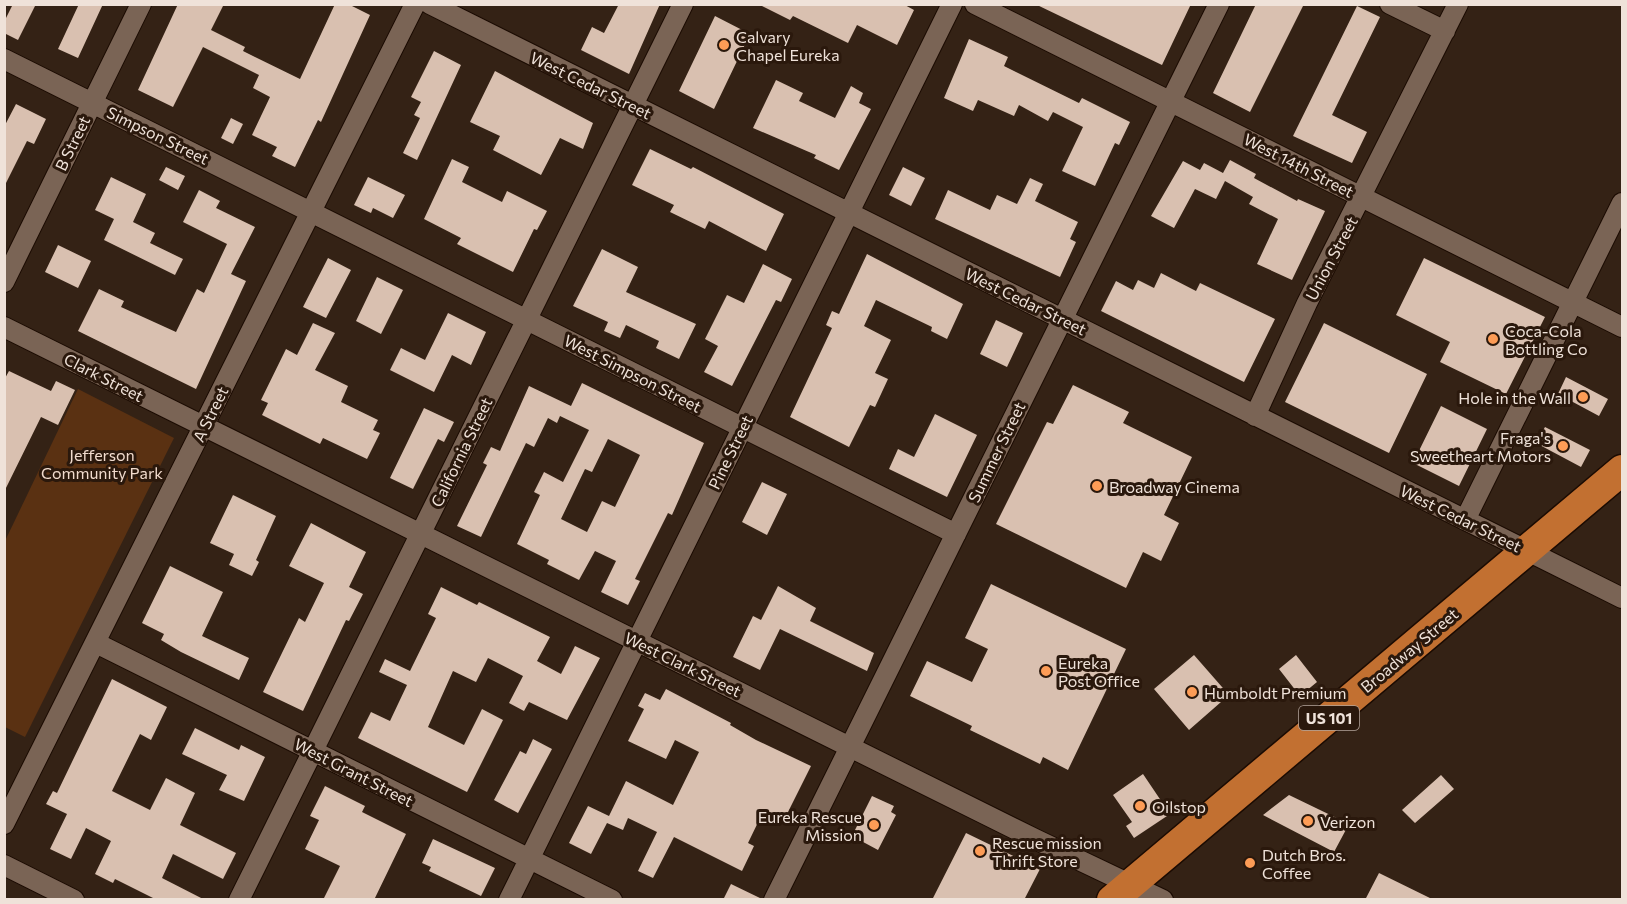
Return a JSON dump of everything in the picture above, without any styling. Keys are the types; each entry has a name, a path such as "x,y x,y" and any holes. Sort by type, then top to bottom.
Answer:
{"highway":[{"name":"Broadway Street","path":"1121,892 1623,470"}],"street":[{"name":"B Street","path":"4,282 141,4"},
{"name":"A Street","path":"4,824 311,211 368,103 415,4"},
{"name":"West Cedar Street","path":"430,4 1623,598"},
{"name":"California Street","path":"239,900 683,4"},
{"name":"Pine Street","path":"509,900 581,749 637,642 952,4"},
{"name":"West 14th Street","path":"975,4 1572,304 1623,327"},
{"name":"Summer Street","path":"774,900 1219,4"},
{"path":"1390,4 1445,32"},
{"name":"Union Street","path":"1255,416 1307,303 1458,4"},
{"name":"Simpson Street","path":"4,59 311,211"},
{"path":"1465,520 1623,203"},
{"name":"West Simpson Street","path":"311,211 956,534"},
{"name":"Clark Street","path":"4,327 204,426"},
{"name":"West Clark Street","path":"204,426 850,746 1121,892 1163,900"},
{"name":"West Grant Street","path":"96,643 612,900"},
{"path":"4,865 74,900"}],"green space":[{"name":"Jefferson Community Park","path":"78,389 174,438 25,737 5,727 5,541"}],"building":[{"path":"13,4 36,4 18,40 4,33 4,22"},
{"path":"79,4 103,4 78,58 58,49"},
{"path":"178,4 224,4 211,30 245,47 243,51 300,79 335,4 348,4 370,15 321,122 318,120 295,167 272,156 277,147 252,135 270,97 253,88 259,75 203,47 173,107 138,90"},
{"path":"619,4 660,4 629,74 581,50 592,27 604,33"},
{"path":"758,4 903,4 914,10 897,45 857,25 848,43 793,16 790,20"},
{"path":"1035,4 1191,4 1162,65"},
{"path":"1256,4 1304,4 1250,112 1213,93"},
{"path":"1357,6 1380,17 1332,115 1367,132 1352,163 1293,136"},
{"path":"715,16 750,34 714,109 679,91"},
{"path":"969,39 1008,57 1004,66 1079,103 1082,98 1130,122 1119,145 1115,143 1095,186 1062,171 1083,127 1053,112 1048,121 1019,105 1014,116 978,100 973,111 944,98"},
{"path":"434,51 461,65 417,160 403,153 420,118 414,115 421,102 411,97"},
{"path":"495,71 593,123 583,149 560,138 541,175 493,150 500,136 470,122"},
{"path":"776,80 803,93 799,101 835,118 851,86 863,93 859,103 871,109 839,170 814,158 816,155 753,128"},
{"path":"16,104 46,119 34,144 27,141 4,187 4,127"},
{"path":"231,118 243,124 233,144 221,138"},
{"path":"650,149 691,169 693,167 784,214 766,251 709,221 705,229 670,212 674,205 632,185"},
{"path":"452,159 469,167 462,182 502,202 507,191 547,211 537,230 534,229 513,272 457,244 461,238 424,219"},
{"path":"1230,160 1256,174 1254,178 1297,201 1298,199 1325,211 1292,280 1257,264 1278,219 1249,204 1253,197 1225,181 1216,199 1195,189 1174,228 1151,216 1183,161 1200,170 1204,163 1223,173"},
{"path":"166,167 185,176 178,190 159,180"},
{"path":"903,167 925,178 911,206 889,195"},
{"path":"111,177 146,194 133,222 155,233 150,243 183,259 175,275 104,240 114,219 95,210"},
{"path":"368,177 405,195 393,218 373,208 371,213 354,205"},
{"path":"1030,178 1043,184 1035,201 1078,222 1070,239 1076,242 1060,277 935,219 948,190 990,210 997,195 1017,204"},
{"path":"199,190 220,201 216,208 255,227 231,274 246,281 196,389 78,331 99,289 124,301 121,307 176,332 197,289 204,293 227,244 183,222"},
{"path":"58,245 91,261 78,288 45,272"},
{"path":"602,249 638,267 626,292 696,324 679,359 656,348 659,341 626,325 620,338 604,331 608,322 573,306"},
{"path":"867,254 963,304 947,339 931,331 932,327 876,300 864,326 891,340 875,373 888,379 875,407 870,405 849,447 790,417 832,328 826,325 832,311 839,314"},
{"path":"328,258 351,270 326,318 303,307"},
{"name":"Coca-Cola Bottling Co","path":"1424,258 1545,317 1506,394 1440,362 1450,342 1396,315"},
{"path":"763,264 792,279 781,302 776,300 732,386 704,372 718,346 705,339 727,295 744,303"},
{"path":"1161,273 1196,291 1200,283 1275,319 1244,382 1101,311 1116,281 1133,290 1138,280 1154,288"},
{"path":"377,277 403,290 381,334 356,321"},
{"path":"448,313 486,332 471,365 452,355 434,392 390,370 401,348 425,360"},
{"path":"996,320 1023,333 1007,367 980,354"},
{"path":"313,323 335,333 315,370 348,386 341,402 378,420 373,430 380,433 367,459 323,438 320,444 262,415 268,403 261,400 286,349 297,355"},
{"path":"1324,323 1427,374 1389,453 1285,402"},
{"path":"9,371 51,391 56,381 75,390 58,425 41,417 4,492 4,380"},
{"name":"Hole in the Wall","path":"1566,377 1608,399 1599,416 1558,394"},
{"path":"582,383 704,443 672,515 668,513 635,579 640,581 628,605 601,592 616,561 595,551 579,580 547,564 549,560 517,544 540,495 534,492 544,472 563,482 589,430 560,416 557,423 548,418 534,447 526,443 481,537 457,526 487,465 483,463 491,447 500,451 529,386 571,406","holes":["608,439 640,455 615,507 602,501 587,532 561,519 585,469 592,472"]},
{"name":"Broadway Cinema","path":"1073,385 1129,412 1123,423 1192,457 1164,515 1179,523 1161,561 1143,552 1126,588 996,524 1047,422 1053,424"},
{"path":"1441,406 1487,429 1459,486 1413,463"},
{"path":"424,408 454,422 444,442 438,439 413,489 390,478"},
{"path":"935,414 977,435 947,497 889,469 898,449 914,457"},
{"name":"Fraga's Sweetheart Motors","path":"1545,427 1590,450 1581,467 1536,443"},
{"path":"762,482 787,494 767,535 742,522"},
{"path":"233,495 276,516 256,560 259,562 252,576 229,565 234,554 210,543"},
{"path":"311,523 366,552 349,587 363,594 349,621 346,620 303,711 263,692 299,618 305,622 324,583 289,566"},
{"path":"170,566 223,592 202,636 249,658 239,680 181,652 161,640 164,634 142,623"},
{"name":"Eureka Post Office","path":"991,584 1126,649 1068,770 1043,757 1040,764 970,730 972,726 910,696 927,661 972,682 988,649 965,638"},
{"path":"778,586 816,608 810,621 874,653 867,671 780,629 760,670 733,657 753,616 761,620"},
{"path":"441,587 477,605 479,602 550,637 537,661 561,674 575,646 600,658 567,720 529,702 524,711 509,703 523,676 488,658 476,682 453,671 428,727 464,745 482,709 503,720 467,792 358,738 371,712 390,721 407,685 379,672 385,659 410,671 436,618 428,614"},
{"name":"Humboldt Premium","path":"1194,655 1229,695 1189,730 1154,689"},
{"path":"1296,655 1317,682 1300,696 1279,669"},
{"path":"112,679 167,707 151,740 140,734 112,791 150,810 166,778 195,793 180,825 236,853 223,879 173,854 162,878 205,900 157,900 115,879 113,883 95,874 111,841 86,828 71,859 50,849 67,814 46,804 53,791 57,793"},
{"path":"666,689 731,723 730,725 756,740 811,766 783,822 763,812 748,843 754,846 742,871 674,837 653,878 638,871 657,832 628,818 623,830 607,823 591,854 569,843 588,806 609,816 626,781 673,805 699,752 675,740 666,759 628,741 644,709 638,706 645,693 660,700"},
{"path":"195,728 239,750 241,745 265,757 244,801 219,790 227,775 182,754"},
{"path":"533,739 552,749 518,813 494,800 520,751 526,754"},
{"path":"1143,774 1170,814 1134,838 1126,826 1132,822 1113,795"},
{"path":"1441,775 1454,789 1415,823 1402,810"},
{"path":"325,786 365,806 362,812 406,834 374,900 323,900 340,866 305,849 319,820 310,816"},
{"name":"Verizon","path":"1289,795 1349,824 1334,852 1263,815"},
{"name":"Eureka Rescue Mission","path":"872,796 894,806 891,812 896,815 878,850 852,836"},
{"name":"Rescue mission Thrift Store","path":"966,833 1040,869 1024,900 932,900"},
{"path":"433,839 495,868 481,896 429,871 431,867 422,863"},
{"path":"1379,873 1434,900 1365,900"},
{"path":"731,884 762,899 762,900 723,900"}],"place":[{"name":"Calvary Chapel Eureka","path":"724,45"},
{"name":"Coca-Cola Bottling Co","path":"1493,339"},
{"name":"Hole in the Wall","path":"1583,397"},
{"name":"Fraga's Sweetheart Motors","path":"1563,446"},
{"name":"Broadway Cinema","path":"1097,486"},
{"name":"Eureka Post Office","path":"1046,671"},
{"name":"Humboldt Premium","path":"1192,692"},
{"name":"Oilstop","path":"1140,806"},
{"name":"Verizon","path":"1308,821"},
{"name":"Eureka Rescue Mission","path":"874,825"},
{"name":"Rescue mission Thrift Store","path":"980,851"},
{"name":"Dutch Bros. Coffee","path":"1250,863"}]}
